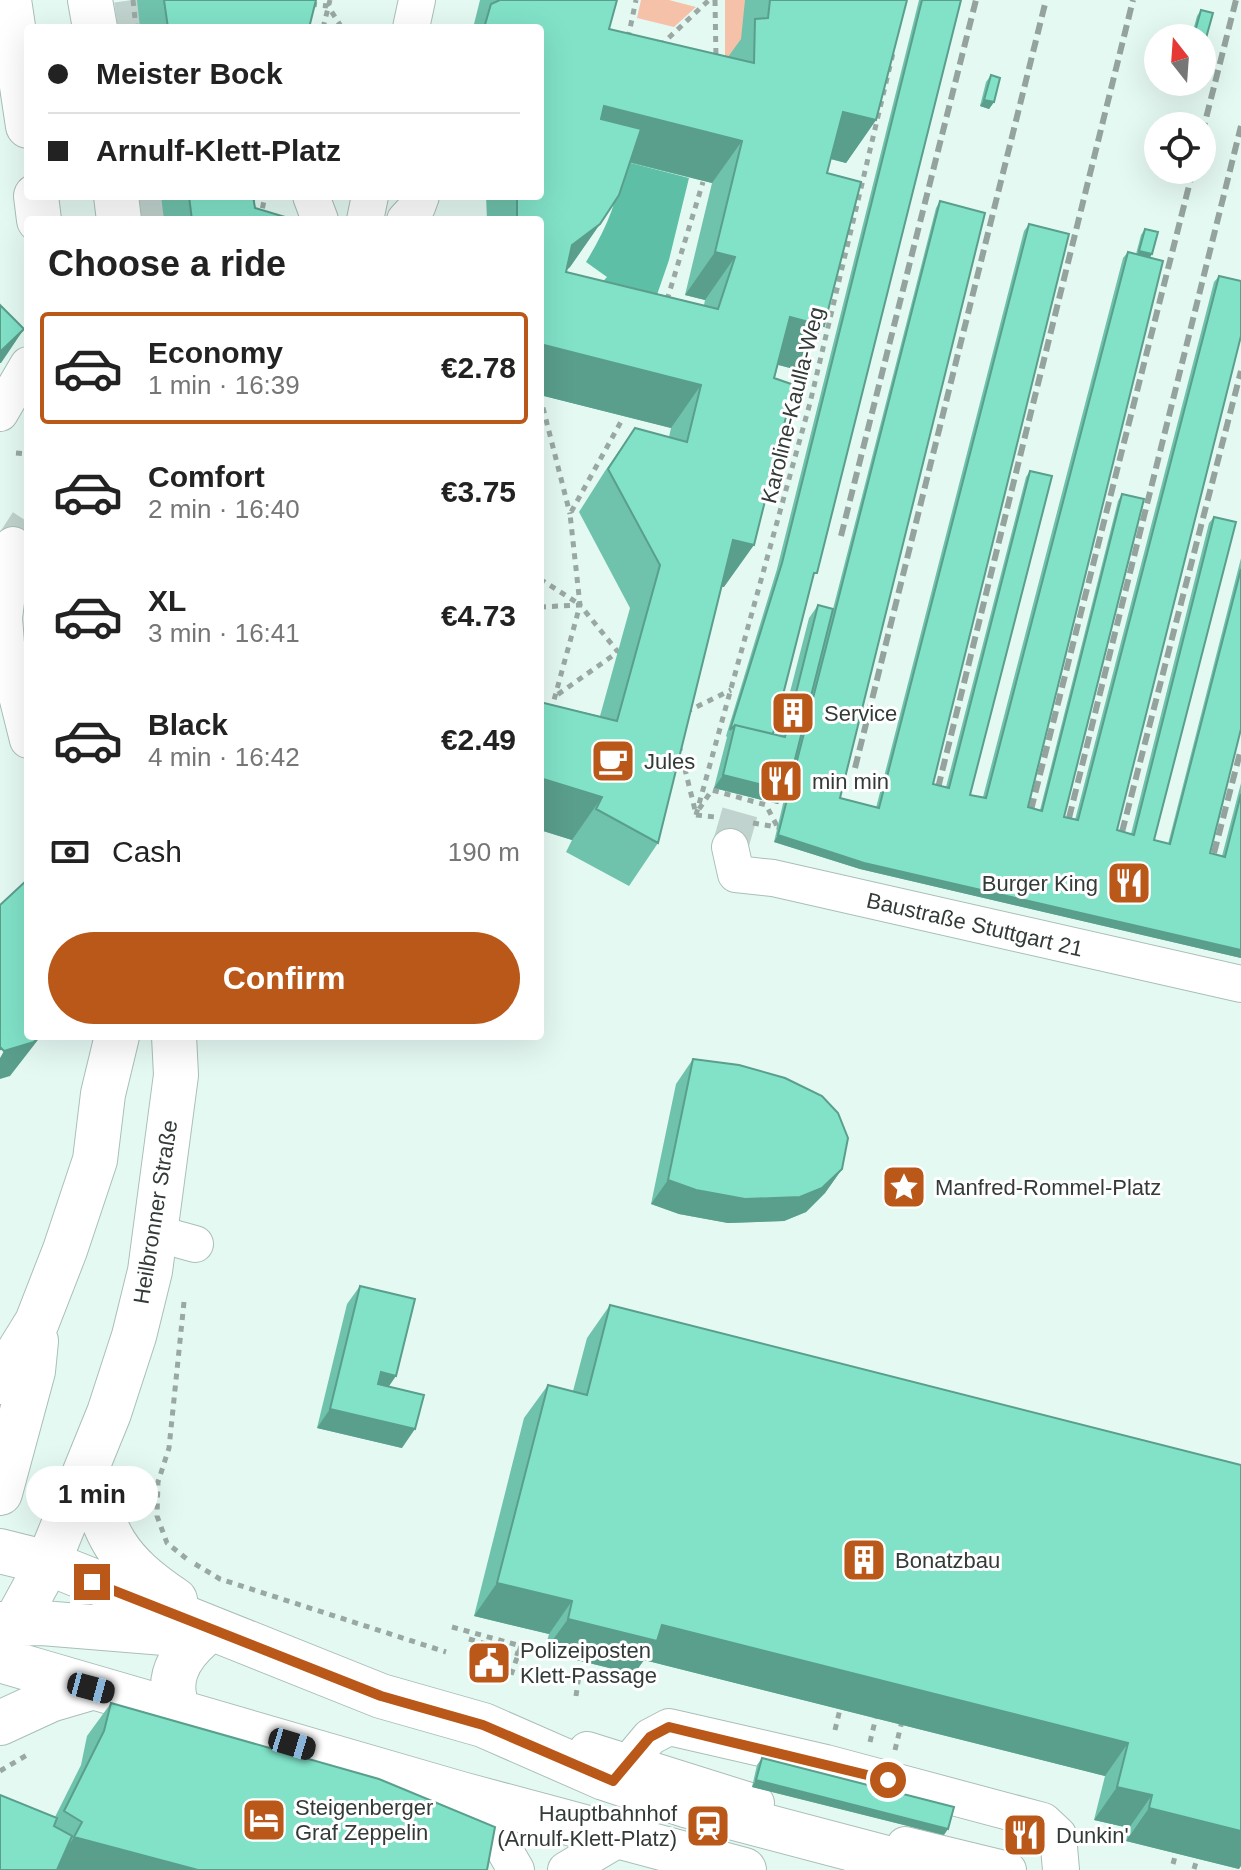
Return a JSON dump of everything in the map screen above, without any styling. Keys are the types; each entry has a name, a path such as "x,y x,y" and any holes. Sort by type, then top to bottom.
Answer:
{"main road":[{"path":"9,0 24,99"},
{"path":"90,0 94,24"},
{"path":"0,1382 37,1322 95,1160 103,1094 116,1040"},
{"name":"Heilbronner Straße","path":"4,1639 49,1560 88,1467 134,1336 150,1271 175,1238 174,1040"},
{"path":"0,1493 33,1371 37,1322"},
{"path":"88,1467 105,1526 123,1559 215,1633"},
{"path":"0,1551 49,1560 215,1633 381,1696 483,1725 630,1760 685,1805 932,1870"},
{"path":"0,1570 49,1560"},
{"path":"4,1639 215,1633"},
{"path":"179,1711 172,1689 174,1672 188,1650 215,1633"},
{"path":"4,1639 91,1688 461,1794 744,1870"},
{"path":"0,1723 50,1700 91,1688"}],"street":[{"path":"412,24 417,0"},
{"path":"0,413 24,372"},
{"path":"8,560 4,618 7,656 24,724"},
{"name":"Baustraße Stuttgart 21","path":"730,847 736,874 773,878 1241,984"},
{"path":"630,1760 669,1727 826,1763 1043,1821 1058,1835 1061,1859"},
{"path":"630,1760 936,1854 1008,1870"},
{"path":"461,1794 497,1837 516,1870"},
{"path":"566,1870 620,1838"}],"path":[{"path":"133,0 136,24"},
{"path":"625,50 636,0"},
{"path":"654,51 709,0"},
{"path":"715,0 716,75"},
{"path":"301,2 329,3"},
{"path":"324,24 329,3"},
{"path":"329,3 340,24"},
{"name":"Karoline-Kaulla-Weg","path":"696,815 810,403 895,45"},
{"path":"662,316 703,182"},
{"path":"842,206 856,210"},
{"path":"689,230 700,231"},
{"path":"544,412 570,514 580,605 548,719"},
{"path":"570,514 623,418"},
{"path":"16,453 24,454"},
{"path":"544,582 580,605 618,652 556,696"},
{"path":"544,607 580,605"},
{"path":"671,712 683,714 732,690"},
{"path":"678,741 696,815"},
{"path":"696,815 712,790 766,805 777,826 791,830"},
{"path":"185,1291 169,1448 158,1482 157,1516 167,1543 220,1579 446,1652"},
{"path":"452,1627 521,1646 511,1675"},
{"path":"469,1639 519,1654"},
{"path":"576,1696 581,1661"},
{"path":"827,1701 852,1707"},
{"path":"862,1709 918,1723"},
{"path":"0,1771 10,1768"},
{"path":"1173,1864 1176,1853"},
{"path":"1194,1869 1197,1859"}],"shaded area":[{"path":"641,0 669,0 696,7 674,27 637,18"},
{"path":"725,0 781,0 738,60 725,61"},
{"path":"623,161 689,178 669,260 641,341 587,299 607,277 586,262 610,214"}],"building":[{"path":"164,0 316,0 310,24 167,24"},
{"path":"500,0 617,0 609,29 754,63 755,19 768,18 770,0 907,0 876,120 843,112 827,173 861,182 824,326 790,317 774,378 794,385 754,545 733,540 658,843 596,809 602,797 544,779 544,703 617,721 660,565 608,469 635,428 687,442 701,385 544,345 544,216 517,216 517,200 544,200 544,24 485,24 491,4","holes":["604,106 742,141 715,252 735,257 718,309 566,272 572,245 600,224 619,195 641,129 601,119"]},
{"path":"922,0 961,0 817,573 814,573 773,734 735,725 730,730 782,563"},
{"path":"1201,10 1213,13 1210,24 1197,24"},
{"path":"991,75 1000,78 994,102 984,100"},
{"path":"190,200 254,200 255,208 282,216 192,216"},
{"path":"940,201 985,213 840,798 879,808 1029,224 1069,234 933,784 949,788 1030,471 1052,476 970,795 986,798 1128,252 1163,261 1028,807 1042,811 1122,494 1144,499 1064,817 1078,820 1219,276 1241,281 1241,336 1117,830 1134,835 1214,517 1236,522 1154,840 1170,844 1241,569 1241,729 1210,853 1225,857 1241,794 1241,950 864,863 778,835"},
{"path":"1145,229 1158,232 1152,254 1139,251"},
{"path":"0,305 24,329 0,352"},
{"name":"Service","path":"818,605 833,609 787,791 723,775 735,725 785,737"},
{"path":"24,883 24,1040 36,1040 4,1051 0,1049 0,905"},
{"path":"693,1059 739,1065 785,1078 822,1096 838,1113 848,1138 842,1169 822,1188 800,1197 745,1199 696,1190 668,1180"},
{"path":"360,1286 415,1299 396,1376 381,1372 378,1384 424,1395 415,1429 330,1409"},
{"name":"Bonatzbau","path":"610,1305 1241,1465 1241,1831 1149,1808 1152,1795 1117,1787 1128,1743 662,1625 657,1641 568,1619 572,1601 497,1583 548,1385 587,1395"},
{"path":"111,1703 379,1779 495,1827 487,1870 198,1870 74,1837 82,1822 64,1811 104,1731"},
{"path":"762,1758 954,1807 948,1829 756,1780"},
{"path":"0,1795 57,1818 54,1826 72,1836 57,1870 0,1870"}],"tunnel":[{"path":"132,0 135,24"},
{"path":"158,200 160,216"},
{"path":"13,545 24,528"},
{"path":"730,847 758,749"}],"railway":[{"path":"841,536 976,0"},
{"path":"855,768 1046,0"},
{"path":"938,788 1133,0"},
{"path":"1208,112 1236,0"},
{"path":"1069,818 1241,126"},
{"path":"1031,810 1189,184"},
{"path":"1122,832 1241,371"},
{"path":"1214,853 1241,749"}],"place":[{"name":"Service","path":"793,713"},
{"name":"Jules","path":"613,761"},
{"name":"min min","path":"781,781"},
{"name":"Burger King","path":"1129,883"},
{"name":"Manfred-Rommel-Platz","path":"904,1187"},
{"name":"Bonatzbau","path":"864,1560"},
{"name":"Polizeiposten Klett-Passage","path":"489,1663"},
{"name":"Steigenberger Graf Zeppelin","path":"264,1820"},
{"name":"Hauptbahnhof (Arnulf-Klett-Platz)","path":"708,1826"},
{"name":"Dunkin'","path":"1025,1835"}],"route":[{"path":"92,1582 381,1696 483,1725 613,1781 650,1737 669,1727 888,1780"}]}
